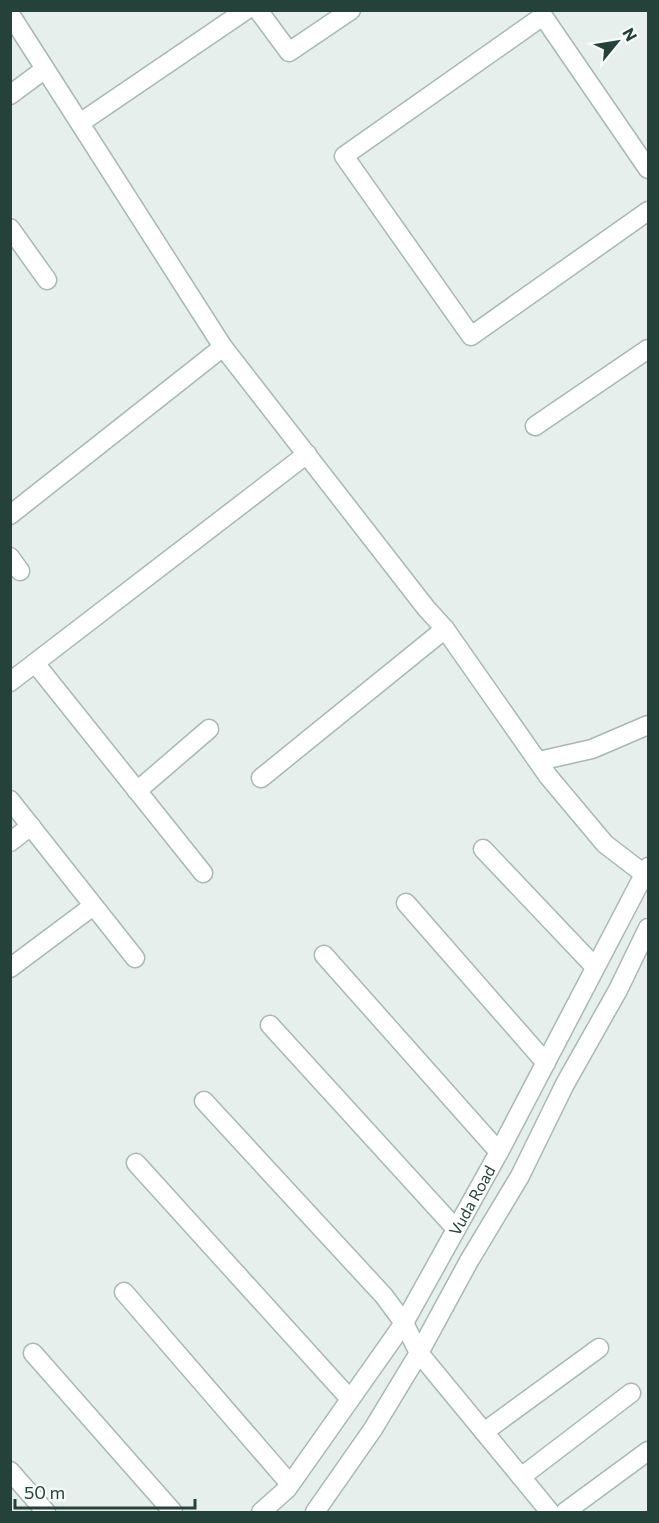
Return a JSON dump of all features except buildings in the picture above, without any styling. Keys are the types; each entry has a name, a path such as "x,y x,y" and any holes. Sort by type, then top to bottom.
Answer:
{"street":[{"path":"80,123 246,10"},
{"path":"258,10 289,52 351,10"},
{"path":"10,14 223,347 426,608 445,628 548,776 605,844 647,873"},
{"path":"648,169 543,16 345,156 471,336 648,211"},
{"path":"10,95 45,69"},
{"path":"10,228 47,280"},
{"path":"10,515 223,347"},
{"path":"535,426 648,349"},
{"path":"10,682 307,454"},
{"path":"261,778 445,628"},
{"path":"35,663 203,873"},
{"path":"539,761 592,749 648,725"},
{"path":"137,791 208,729"},
{"path":"10,800 135,958"},
{"path":"10,842 31,826"},
{"path":"483,849 595,967"},
{"name":"Vuda Road","path":"261,1512 290,1485 404,1323 499,1152 595,967 647,873"},
{"path":"406,903 546,1064"},
{"path":"10,968 93,906"},
{"name":"Vuda Road","path":"315,1512 373,1429 520,1176 648,928"},
{"path":"324,955 499,1152"},
{"path":"270,1025 456,1229"},
{"path":"204,1101 384,1296 404,1323 419,1353 550,1512"},
{"path":"136,1163 350,1399"},
{"path":"124,1292 290,1485"},
{"path":"484,1432 599,1348"},
{"path":"33,1353 173,1512"},
{"path":"521,1477 631,1393"},
{"path":"565,1512 648,1451"},
{"path":"15,1483 46,1512"}]}
